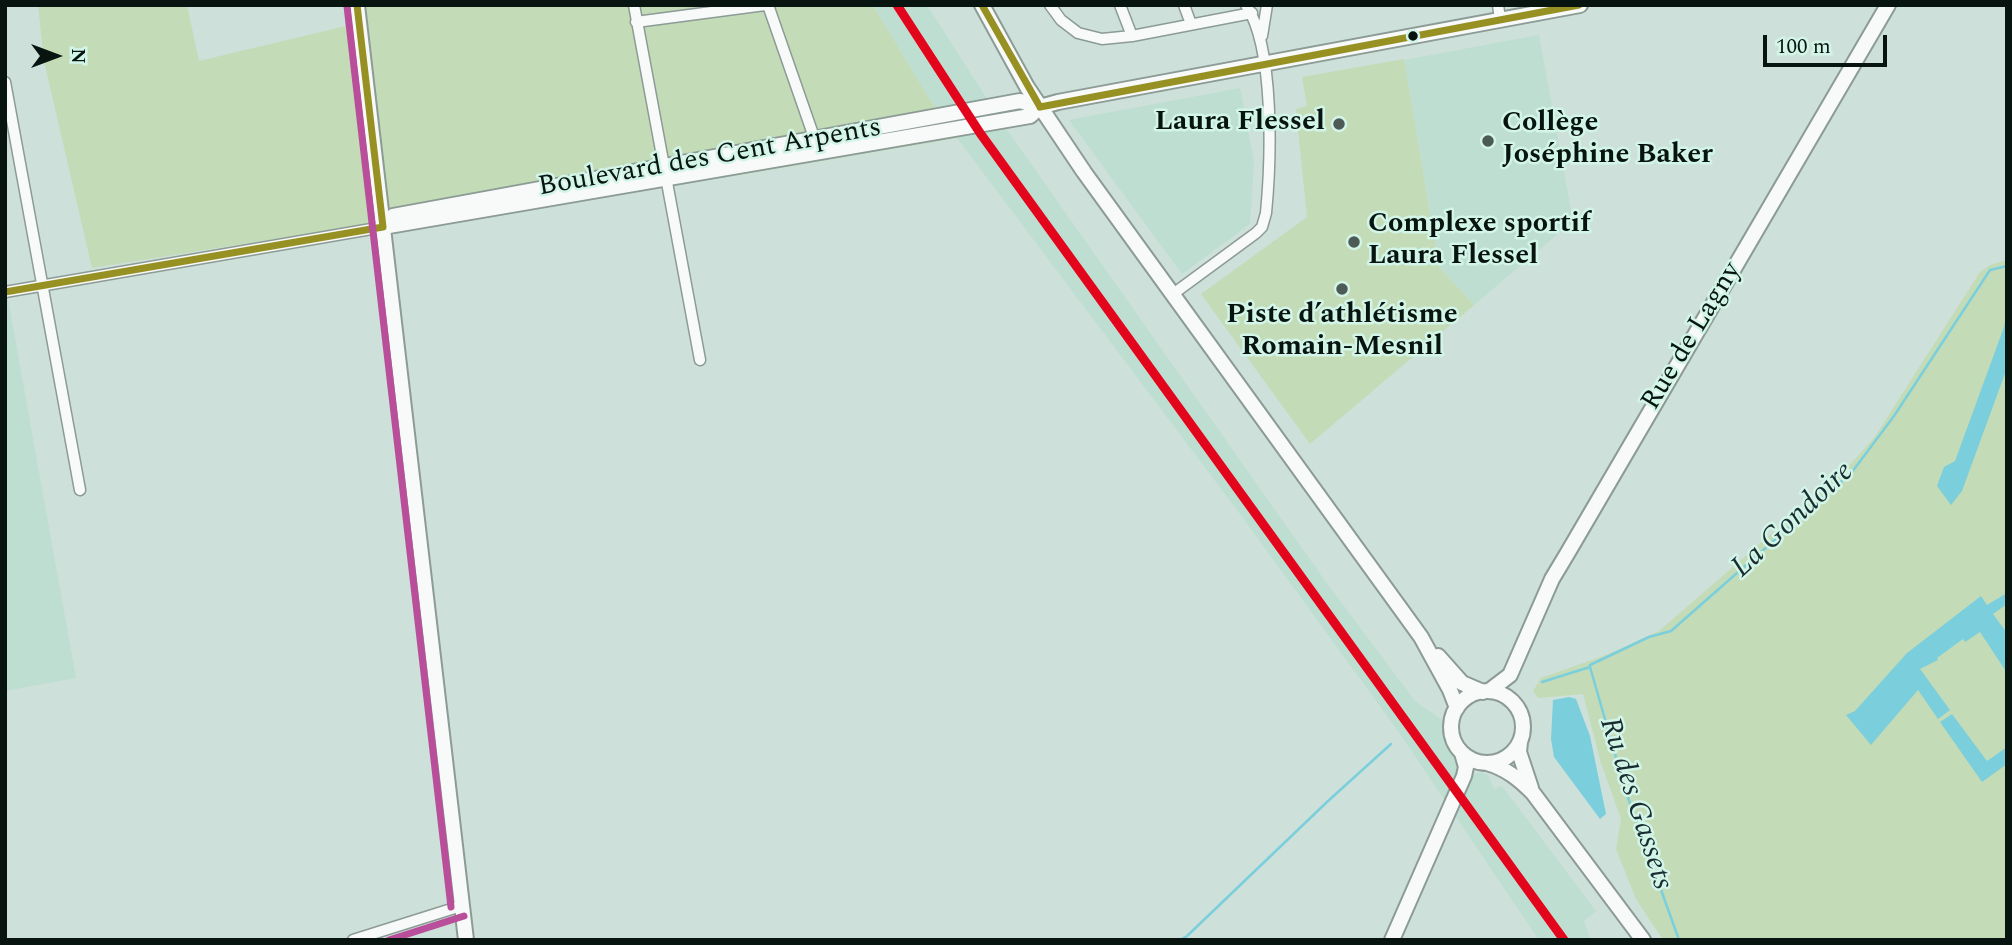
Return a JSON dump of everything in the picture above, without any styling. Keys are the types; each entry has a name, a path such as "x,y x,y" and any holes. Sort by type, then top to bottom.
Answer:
{"main road":[{"path":"357,5 466,940"},
{"path":"982,5 1040,107 1084,172 1420,637 1450,690 1457,708"},
{"name":"Boulevard des Cent Arpents","path":"383,227 393,216 1030,117 1040,107 1058,102 1264,64 1499,12 1580,5"},
{"name":"Rue de Lagny","path":"1513,702 1510,675 1552,579 1888,5"},
{"name":"Boulevard des Cent Arpents","path":"666,173 815,140 1020,101 1040,107"},
{"path":"1420,637 1462,683 1497,693 1513,702 1522,720 1518,752 1533,793"},
{"name":"Rue de Lagny","path":"1486,692 1510,675"},
{"path":"1392,940 1464,776 1466,767 1462,753 1455,743 1452,719 1457,708 1468,697 1486,692"},
{"path":"1464,776 1485,763 1507,757 1520,742"},
{"path":"1462,753 1472,760 1502,767 1516,776 1533,793 1643,940"}],"street":[{"path":"634,5 700,360"},
{"path":"636,22 767,5 815,140"},
{"path":"1050,5 1061,20 1078,33 1102,39 1191,24 1249,9 1261,40 1269,107 1268,202 1264,221 1256,233 1173,294"},
{"path":"1120,5 1132,36"},
{"path":"1184,5 1191,24"},
{"path":"1261,40 1267,5"},
{"path":"5,82 80,490"},
{"name":"Boulevard des Cent Arpents","path":"5,292 383,227"},
{"path":"353,940 461,905"}],"shaded area":[{"path":"38,5 187,5 199,61 346,26 375,223 92,268 44,61"},
{"path":"362,5 873,5 927,95 957,138 392,234"},
{"path":"873,5 927,5 1005,127 1323,578 1415,701 1441,719 1444,739 1458,764 1472,775 1480,772 1488,775 1494,789 1502,786 1596,911 1584,921 1591,940 1539,940 1398,731 1243,518 957,138 927,95"},
{"name":"Collège Joséphine Baker","path":"1539,35 1573,221 1474,305 1439,267 1404,60"},
{"name":"Complexe sportif Laura Flessel","path":"1404,59 1439,267 1474,305 1310,444 1201,294 1307,217 1296,109 1307,106 1302,77"},
{"path":"1240,88 1254,161 1250,224 1182,274 1069,120"},
{"path":"2007,260 2007,940 1663,940 1636,899 1616,849 1621,819 1601,763 1583,694 1538,698 1533,691 1541,678 1606,655 1659,631 1846,469 1874,438 1980,272 1990,265"},
{"path":"5,282 76,678 5,691"}],"water":[{"path":"2007,307 2007,368 1962,491 1951,505 1937,486 1944,467 1955,461 2004,327"},
{"path":"2007,593 2007,604 1993,614 2007,633 2007,673 1980,632 1965,642 1963,639 1937,658 1938,660 1920,669 1950,710 1938,719 1918,690 1871,745 1846,715 1855,711 1907,653 1981,596 1987,605"},
{"path":"1569,697 1576,699 1590,736 1606,814 1600,819 1554,757 1551,739 1553,700"},
{"path":"1952,714 1987,761 2007,747 2007,764 1982,782 1940,722"}],"waterway":[{"name":"La Gondoire","path":"1542,682 1590,667 1649,637 1671,631 1852,472 1894,416 1990,270 2007,266"},
{"name":"Ru des Gassets","path":"1590,667 1626,792 1679,940"},
{"path":"1180,940 1391,744"}],"transit line":[{"path":"357,5 383,227"},
{"path":"897,5 980,133 1564,940"},
{"path":"982,5 1040,107"},
{"path":"1040,107 1579,5"},
{"path":"347,6 451,907"},
{"path":"5,292 383,227"},
{"path":"389,940 464,916"}],"place":[{"name":"Laura Flessel","path":"1339,124"},
{"name":"Collège Joséphine Baker","path":"1488,141"},
{"name":"Complexe sportif Laura Flessel","path":"1354,242"},
{"name":"Piste d’athlétisme Romain-Mesnil","path":"1342,289"}]}
